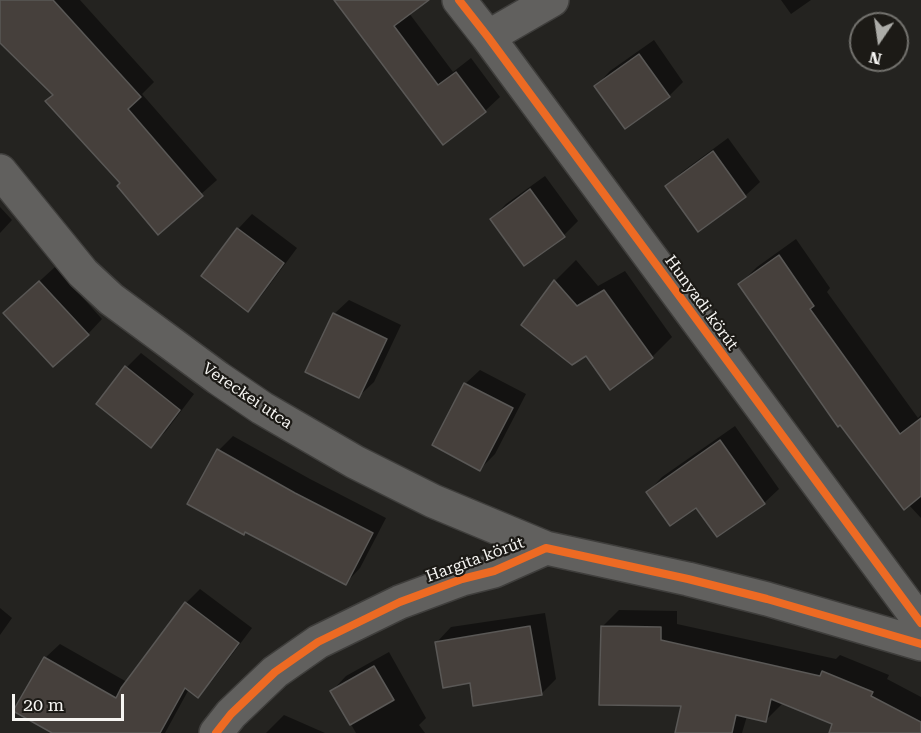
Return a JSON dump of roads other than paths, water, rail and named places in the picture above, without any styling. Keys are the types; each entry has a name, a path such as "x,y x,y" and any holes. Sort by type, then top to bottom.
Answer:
{"street":[{"name":"Hunyadi körút","path":"459,0 921,623"},
{"path":"488,37 552,0"},
{"name":"Vereckei utca","path":"0,171 83,273 111,298 227,384 304,434 375,472 433,501 546,548"},
{"name":"Hargita körút","path":"216,733 231,714 275,672 318,642 400,602 462,579 494,571 546,548 768,599 921,644"}]}
